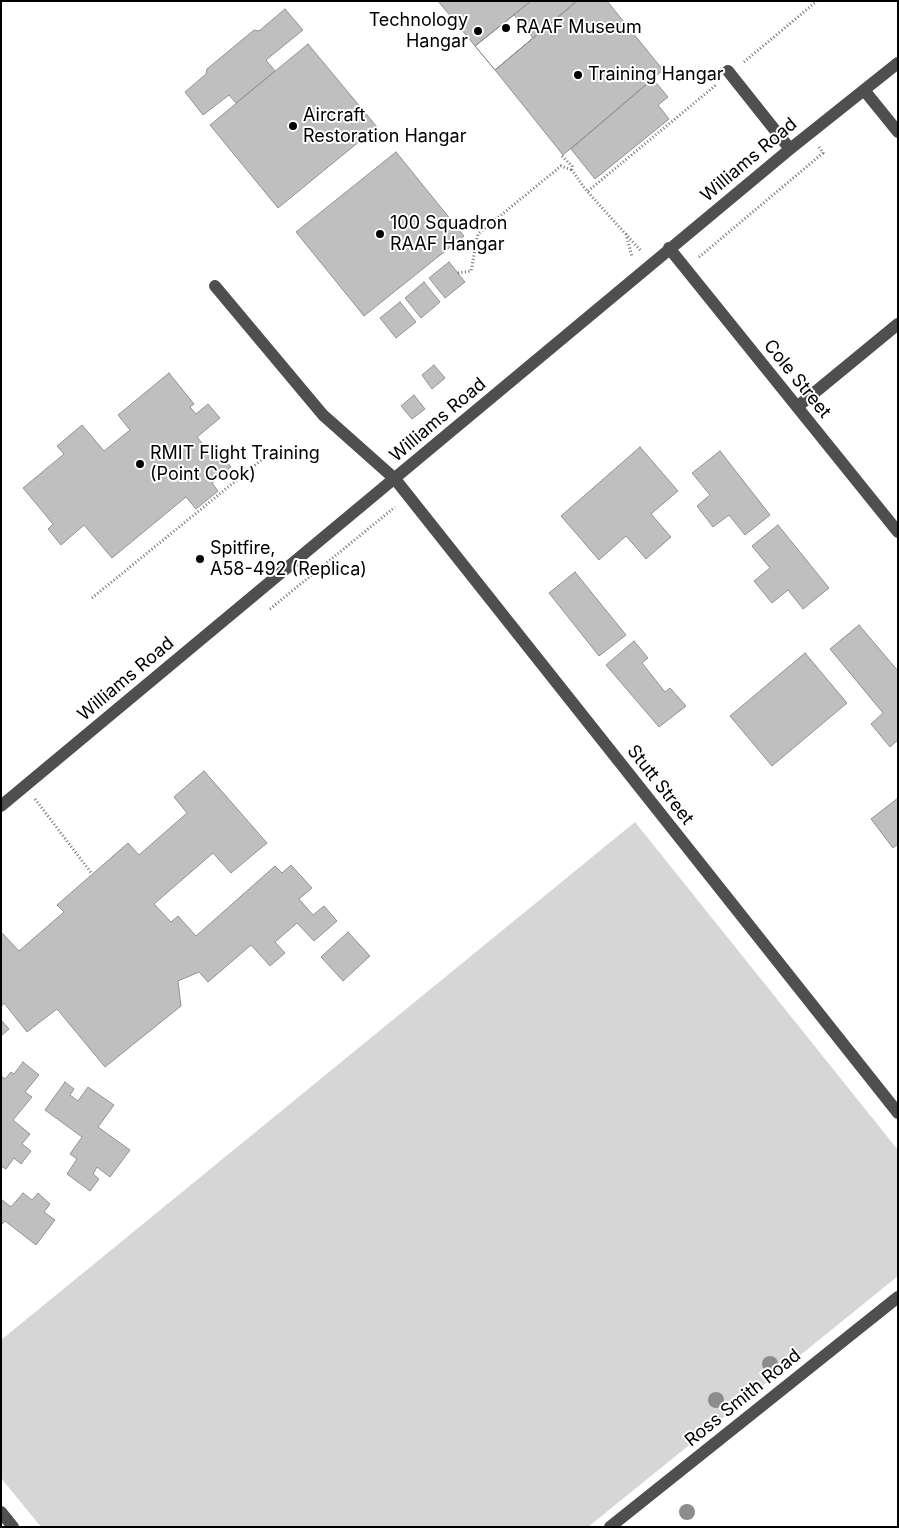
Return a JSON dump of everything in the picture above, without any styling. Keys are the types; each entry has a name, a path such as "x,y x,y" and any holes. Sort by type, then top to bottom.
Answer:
{"street":[{"name":"Williams Road","path":"1,806 790,148 898,63"},
{"path":"729,72 790,148"},
{"path":"864,90 898,132"},
{"name":"Cole Street","path":"670,248 898,532"},
{"name":"Stutt Street","path":"215,286 323,415 395,479 898,1113"},
{"path":"797,407 898,324"},
{"name":"Ross Smith Road","path":"610,1527 898,1297"},
{"path":"1,1512 14,1527"}],"path":[{"path":"588,191 729,72 817,1"},
{"path":"562,156 572,166 572,170 588,191 643,254"},
{"path":"458,273 471,271 478,234 560,166 572,170"},
{"path":"92,598 265,457"},
{"path":"35,799 92,874"}],"shaded area":[{"path":"635,822 898,1150 898,1276 588,1527 41,1527 1,1478 1,1340"}],"building":[{"name":"Technology Hangar","path":"438,1 531,1 475,46"},
{"path":"531,1 577,1 495,70 475,46"},
{"name":"Training Hangar","path":"577,1 607,1 663,70 563,155 495,70"},
{"path":"285,9 303,30 266,60 275,71 236,103 229,95 203,115 185,92 206,74 207,69 254,30 259,31"},
{"path":"514,15 533,38 495,70 475,46"},
{"name":"Aircraft Restoration Hangar","path":"308,44 377,127 278,208 210,125"},
{"path":"653,79 668,97 658,105 669,119 595,179 571,149"},
{"name":"100 Squadron RAAF Hangar","path":"396,152 464,236 364,316 296,232"},
{"path":"449,262 465,282 445,298 429,278"},
{"path":"424,282 440,302 421,318 405,298"},
{"path":"400,302 416,322 396,338 380,318"},
{"path":"434,365 445,378 432,389 422,375"},
{"name":"RMIT Flight Training (Point Cook)","path":"169,373 194,404 190,407 196,414 208,404 220,418 197,437 218,462 224,458 231,467 212,483 218,491 196,509 186,497 112,558 84,525 61,545 48,529 53,524 23,488 64,454 57,446 82,425 104,451 130,430 118,415"},
{"path":"414,395 425,409 412,419 401,406"},
{"path":"640,447 678,491 651,514 671,537 646,559 626,536 599,560 561,516"},
{"path":"720,451 770,515 745,535 729,515 713,527 697,506 710,495 692,473"},
{"path":"778,525 829,588 803,609 788,590 772,603 754,581 770,568 752,546"},
{"path":"575,572 626,635 599,656 549,593"},
{"path":"859,625 898,671 898,740 890,747 871,724 883,713 830,649"},
{"path":"634,641 648,658 642,663 665,692 670,688 686,706 659,727 606,665"},
{"path":"805,653 847,703 772,766 730,716"},
{"path":"204,771 267,843 231,873 213,853 154,904 171,922 178,916 196,936 275,866 282,873 291,865 312,888 299,899 313,915 324,906 337,921 314,941 297,923 275,942 285,953 270,966 251,945 208,982 199,972 178,981 181,1006 105,1067 57,1009 27,1032 4,1003 1,1007 1,932 19,951 64,912 57,905 128,843 139,855 187,813 174,797"},
{"path":"898,798 898,844 893,848 871,819"},
{"path":"348,932 370,956 343,981 321,957"},
{"path":"1,1020 9,1029 1,1036"},
{"path":"23,1062 39,1075 25,1092 32,1097 13,1120 30,1134 22,1144 31,1151 21,1164 14,1158 6,1169 1,1166 1,1076 5,1079 11,1072 14,1074"},
{"path":"65,1082 74,1089 70,1095 78,1101 88,1087 114,1105 98,1127 130,1150 110,1177 97,1167 93,1174 99,1179 90,1191 67,1174 77,1159 70,1154 82,1137 45,1110"},
{"path":"23,1193 32,1200 38,1193 50,1204 44,1212 55,1220 36,1245 5,1221 1,1225 1,1199 11,1207"}],"place":[{"name":"RAAF Museum","path":"506,28"},
{"name":"Technology Hangar","path":"478,31"},
{"name":"Training Hangar","path":"578,75"},
{"name":"Aircraft Restoration Hangar","path":"293,126"},
{"name":"100 Squadron RAAF Hangar","path":"380,234"},
{"name":"RMIT Flight Training (Point Cook)","path":"140,464"},
{"name":"Spitfire, A58-492 (Replica)","path":"200,559"}]}
